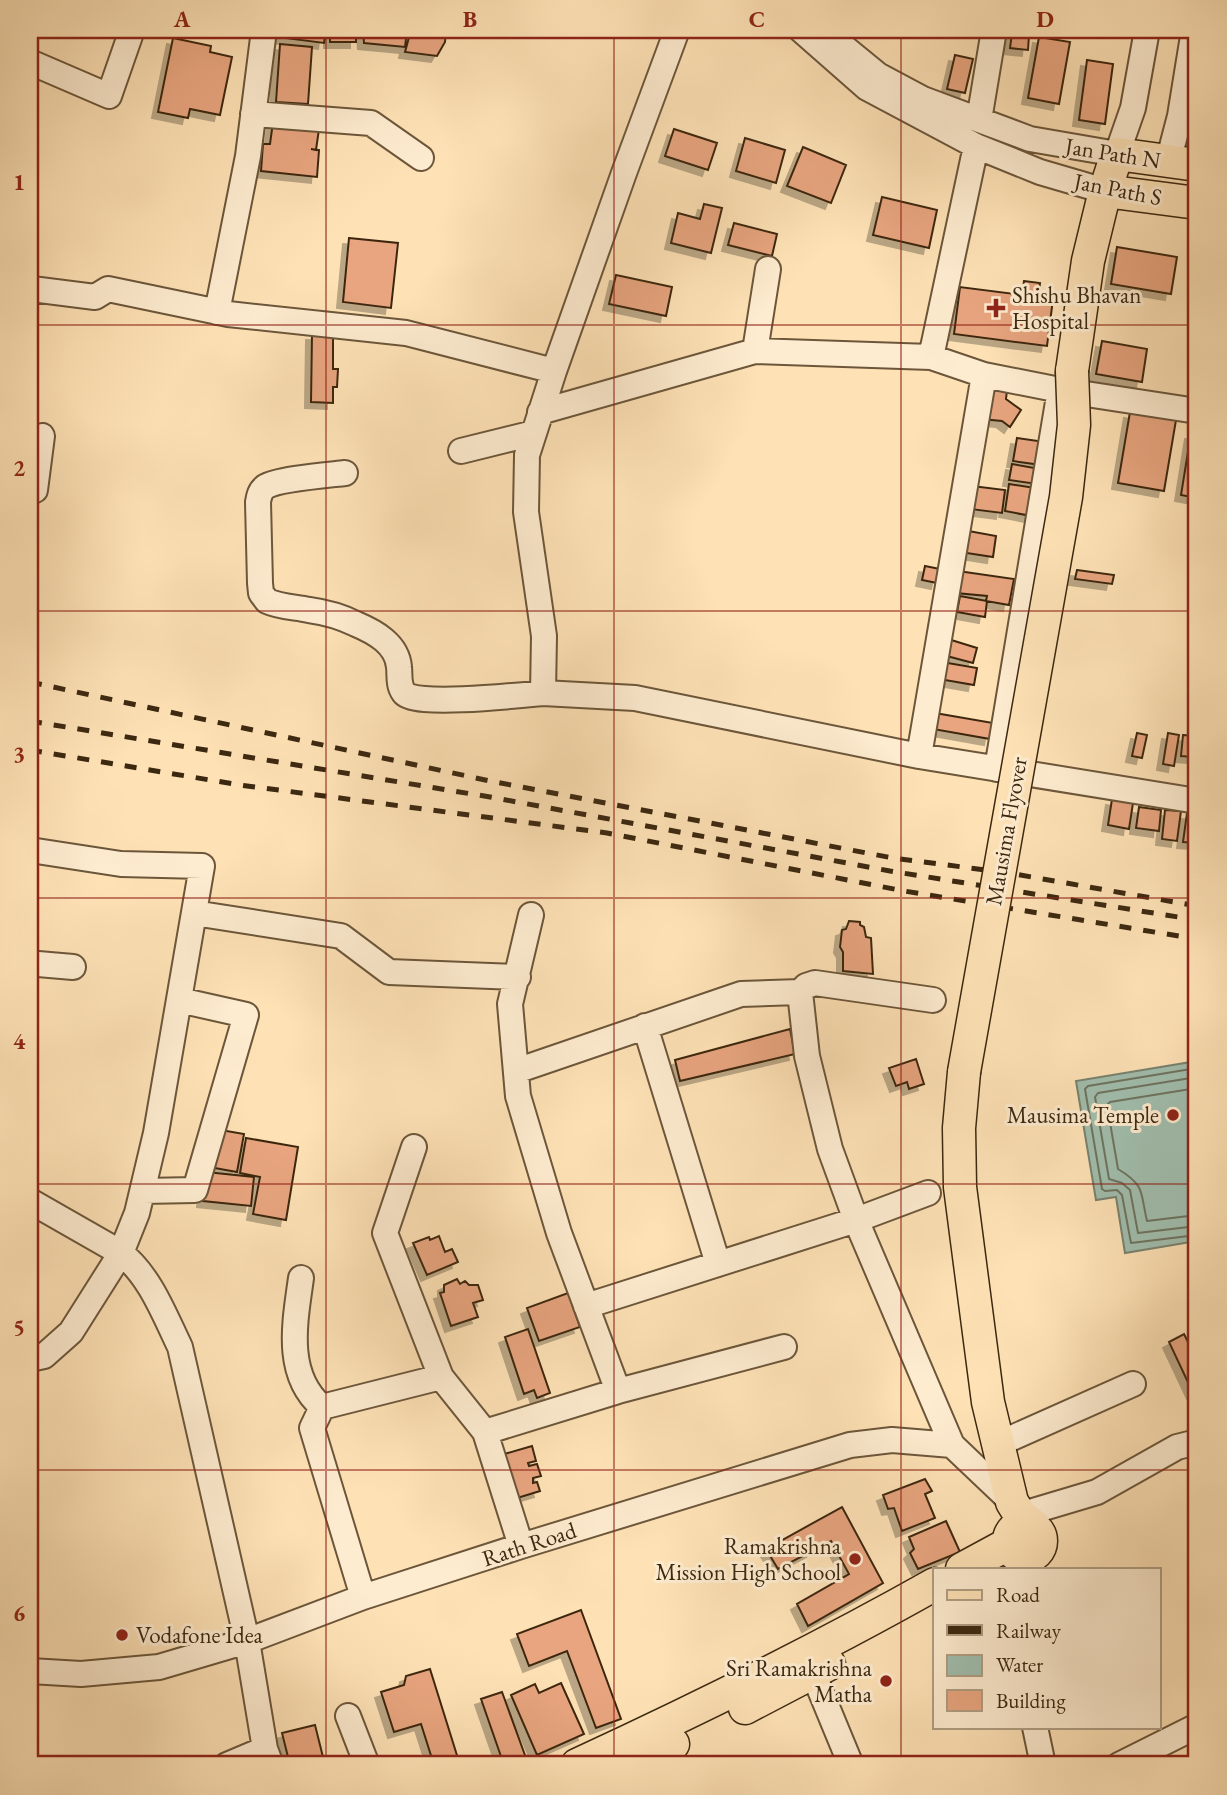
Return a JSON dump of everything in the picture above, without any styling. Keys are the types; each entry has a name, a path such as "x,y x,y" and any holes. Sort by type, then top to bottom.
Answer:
{"main road":[{"name":"Jan Path N","path":"1117,155 1183,163"},
{"name":"Mausima Flyover","path":"1016,1535 988,1402 960,1187 959,1128 964,1072 1066,497 1074,425 1066,380 1088,261 1117,155"},
{"path":"1163,198 1183,163"},
{"name":"Jan Path S","path":"1105,191 1197,203"},
{"path":"964,1568 1016,1535"},
{"path":"577,1765 683,1716 873,1619 933,1585"},
{"path":"630,1765 813,1673 933,1608"}],"street":[{"path":"30,62 109,96 132,30"},
{"path":"217,312 248,156 264,30"},
{"path":"543,693 544,636 526,512 527,455 554,371 677,30"},
{"name":"Jan Path S","path":"801,30 867,88 976,146 1040,172 1105,191"},
{"name":"Jan Path N","path":"823,30 878,75 923,99 1030,139 1117,155"},
{"path":"979,120 994,30"},
{"path":"1117,155 1133,108 1147,30"},
{"path":"1183,163 1180,116 1194,30"},
{"path":"253,114 371,123 421,158"},
{"path":"931,357 976,146"},
{"path":"755,351 768,269"},
{"path":"30,293 32,289 95,297 108,289 217,312 406,333 554,371"},
{"path":"461,451 755,351 931,357 985,375 1066,380 1197,411"},
{"path":"919,756 985,375"},
{"path":"997,769 1066,380"},
{"path":"30,492 35,490 42,436"},
{"path":"345,473 274,483 263,489 258,502 261,593 267,601 313,610 355,623 389,643 396,654 399,682 409,697 453,699 543,693 635,698 919,756 1197,801"},
{"path":"30,850 121,864 202,866 156,1133 137,1213 121,1252 71,1332 35,1352"},
{"path":"194,913 341,936 389,972 518,977"},
{"path":"531,915 510,1004 518,1096 559,1233 618,1391"},
{"path":"30,965 73,967"},
{"path":"516,1071 741,994 800,992 815,983 933,1000"},
{"path":"800,992 807,1056 830,1149 856,1220 952,1445 1016,1535 1177,1447 1197,1441"},
{"path":"143,1191 195,1191 246,1015 179,1000"},
{"path":"645,1027 718,1264"},
{"path":"414,1147 385,1233 441,1377 485,1432 521,1546"},
{"path":"586,1306 856,1220 928,1193"},
{"path":"30,1201 121,1252 134,1263 159,1303 180,1347 247,1641 268,1757 227,1765"},
{"path":"301,1278 295,1324 297,1368 310,1396 322,1408"},
{"path":"485,1432 618,1391 784,1346"},
{"path":"363,1597 312,1428 322,1408 441,1377"},
{"path":"996,1445 1133,1384"},
{"name":"Rath Road","path":"30,1671 81,1674 159,1667 247,1641 363,1597 521,1546 850,1445 892,1440 952,1445"},
{"path":"813,1673 851,1765"},
{"path":"348,1717 367,1765"},
{"path":"1119,1765 1197,1726"},
{"path":"1035,1728 1044,1765"}],"water":[{"path":"1197,1061 1197,1241 1125,1253 1116,1197 1096,1200 1076,1081"}],"building":[{"path":"278,30 326,30 324,43 277,37"},
{"path":"330,30 356,30 356,42 330,42"},
{"path":"363,30 407,30 405,47 364,43"},
{"path":"411,30 446,30 445,42 437,56 405,52"},
{"path":"1012,33 1029,35 1028,50 1010,48"},
{"path":"1039,37 1070,42 1059,104 1028,98"},
{"path":"173,38 211,46 210,52 232,57 220,115 190,109 188,118 158,112"},
{"path":"280,44 312,47 308,104 276,102"},
{"path":"955,55 973,59 965,93 947,89"},
{"path":"1087,60 1113,64 1105,124 1079,120"},
{"path":"273,122 319,129 316,150 319,150 317,177 261,171 263,144 270,144"},
{"path":"674,129 717,143 708,170 665,156"},
{"path":"745,138 785,150 776,183 736,171"},
{"path":"803,147 846,165 831,203 787,186"},
{"path":"882,197 937,210 929,248 873,235"},
{"path":"704,204 722,208 711,253 671,243 678,213 700,219"},
{"path":"734,223 777,234 772,256 728,245"},
{"path":"349,238 398,243 391,308 343,302"},
{"path":"1117,247 1177,257 1171,294 1111,284"},
{"path":"616,275 672,287 666,316 609,304"},
{"path":"1024,281 1040,283 1038,297 1053,299 1047,346 954,334 960,287 1022,295"},
{"path":"312,334 333,335 333,369 338,369 337,387 333,387 333,403 311,402"},
{"path":"1102,341 1147,349 1142,382 1096,374"},
{"path":"987,387 1007,390 1006,399 1021,410 1010,427 1002,421 981,419"},
{"path":"1130,412 1176,420 1164,491 1118,483"},
{"path":"1191,433 1197,435 1197,498 1181,495"},
{"path":"1017,438 1045,442 1041,465 1013,461"},
{"path":"1012,464 1040,469 1037,484 1009,480"},
{"path":"1009,484 1035,488 1031,516 1005,511"},
{"path":"972,486 1005,490 1002,513 970,509"},
{"path":"963,530 996,536 993,557 960,552"},
{"path":"925,566 940,569 937,583 922,580"},
{"path":"1077,570 1114,575 1112,584 1075,579"},
{"path":"958,571 1014,579 1009,605 986,601 987,596 956,593"},
{"path":"960,596 987,601 985,617 957,612"},
{"path":"948,639 977,648 973,663 943,655"},
{"path":"942,662 977,668 974,685 939,679"},
{"path":"935,713 993,723 990,739 933,729"},
{"path":"1137,733 1147,735 1142,758 1132,756"},
{"path":"1168,733 1179,735 1174,766 1163,764"},
{"path":"1183,735 1195,736 1193,757 1181,756"},
{"path":"1112,799 1133,803 1129,829 1108,825"},
{"path":"1139,807 1161,810 1159,831 1136,828"},
{"path":"1165,810 1181,811 1177,841 1162,839"},
{"path":"1187,813 1197,814 1196,843 1183,842"},
{"path":"849,921 860,922 866,937 871,938 873,974 843,971 843,952 840,947 842,930 846,929"},
{"path":"790,1029 795,1054 680,1081 675,1060"},
{"path":"916,1059 924,1084 909,1089 907,1082 896,1086 889,1068"},
{"path":"215,1129 244,1134 237,1172 209,1167"},
{"path":"246,1138 298,1147 286,1220 253,1214 260,1177 240,1173"},
{"path":"206,1172 254,1177 251,1206 203,1201"},
{"path":"439,1236 445,1252 452,1249 458,1262 427,1275 413,1243"},
{"path":"457,1279 460,1284 465,1281 469,1285 478,1285 483,1300 473,1303 478,1317 451,1326 440,1293 444,1292 444,1285"},
{"path":"568,1293 580,1327 539,1341 527,1308"},
{"path":"528,1329 550,1393 537,1398 534,1390 524,1394 505,1337"},
{"path":"1184,1334 1197,1360 1197,1390 1193,1393 1169,1342"},
{"path":"532,1446 536,1461 528,1463 529,1466 537,1464 541,1476 533,1478 533,1483 537,1482 540,1491 514,1499 501,1455"},
{"path":"925,1479 932,1491 925,1494 935,1518 902,1531 894,1508 888,1509 883,1495"},
{"name":"Ramakrishna Mission High School","path":"842,1507 883,1583 808,1626 797,1604 849,1574 831,1541 778,1569 766,1549"},
{"path":"946,1521 960,1552 918,1569 910,1553 914,1549 909,1537"},
{"path":"581,1610 621,1719 596,1728 567,1651 529,1666 517,1634"},
{"path":"430,1669 460,1765 434,1765 421,1724 394,1732 381,1692 404,1685 406,1676"},
{"path":"561,1683 584,1734 537,1755 511,1695 535,1684 539,1693"},
{"path":"502,1692 526,1758 507,1765 504,1765 481,1699"},
{"path":"315,1725 325,1765 290,1765 282,1733"}],"railway":[{"path":"30,682 490,781 893,858 1009,873 1197,906"},
{"path":"30,721 490,797 890,871 1197,920"},
{"path":"30,750 240,785 607,833 904,891 1197,939"}],"place":[{"name":"Shishu Bhavan Hospital","path":"996,308"},
{"name":"Mausima Temple","path":"1173,1115"},
{"name":"Ramakrishna Mission High School","path":"855,1559"},
{"name":"Vodafone Idea","path":"122,1635"},
{"name":"Sri Ramakrishna Matha","path":"886,1681"}]}
